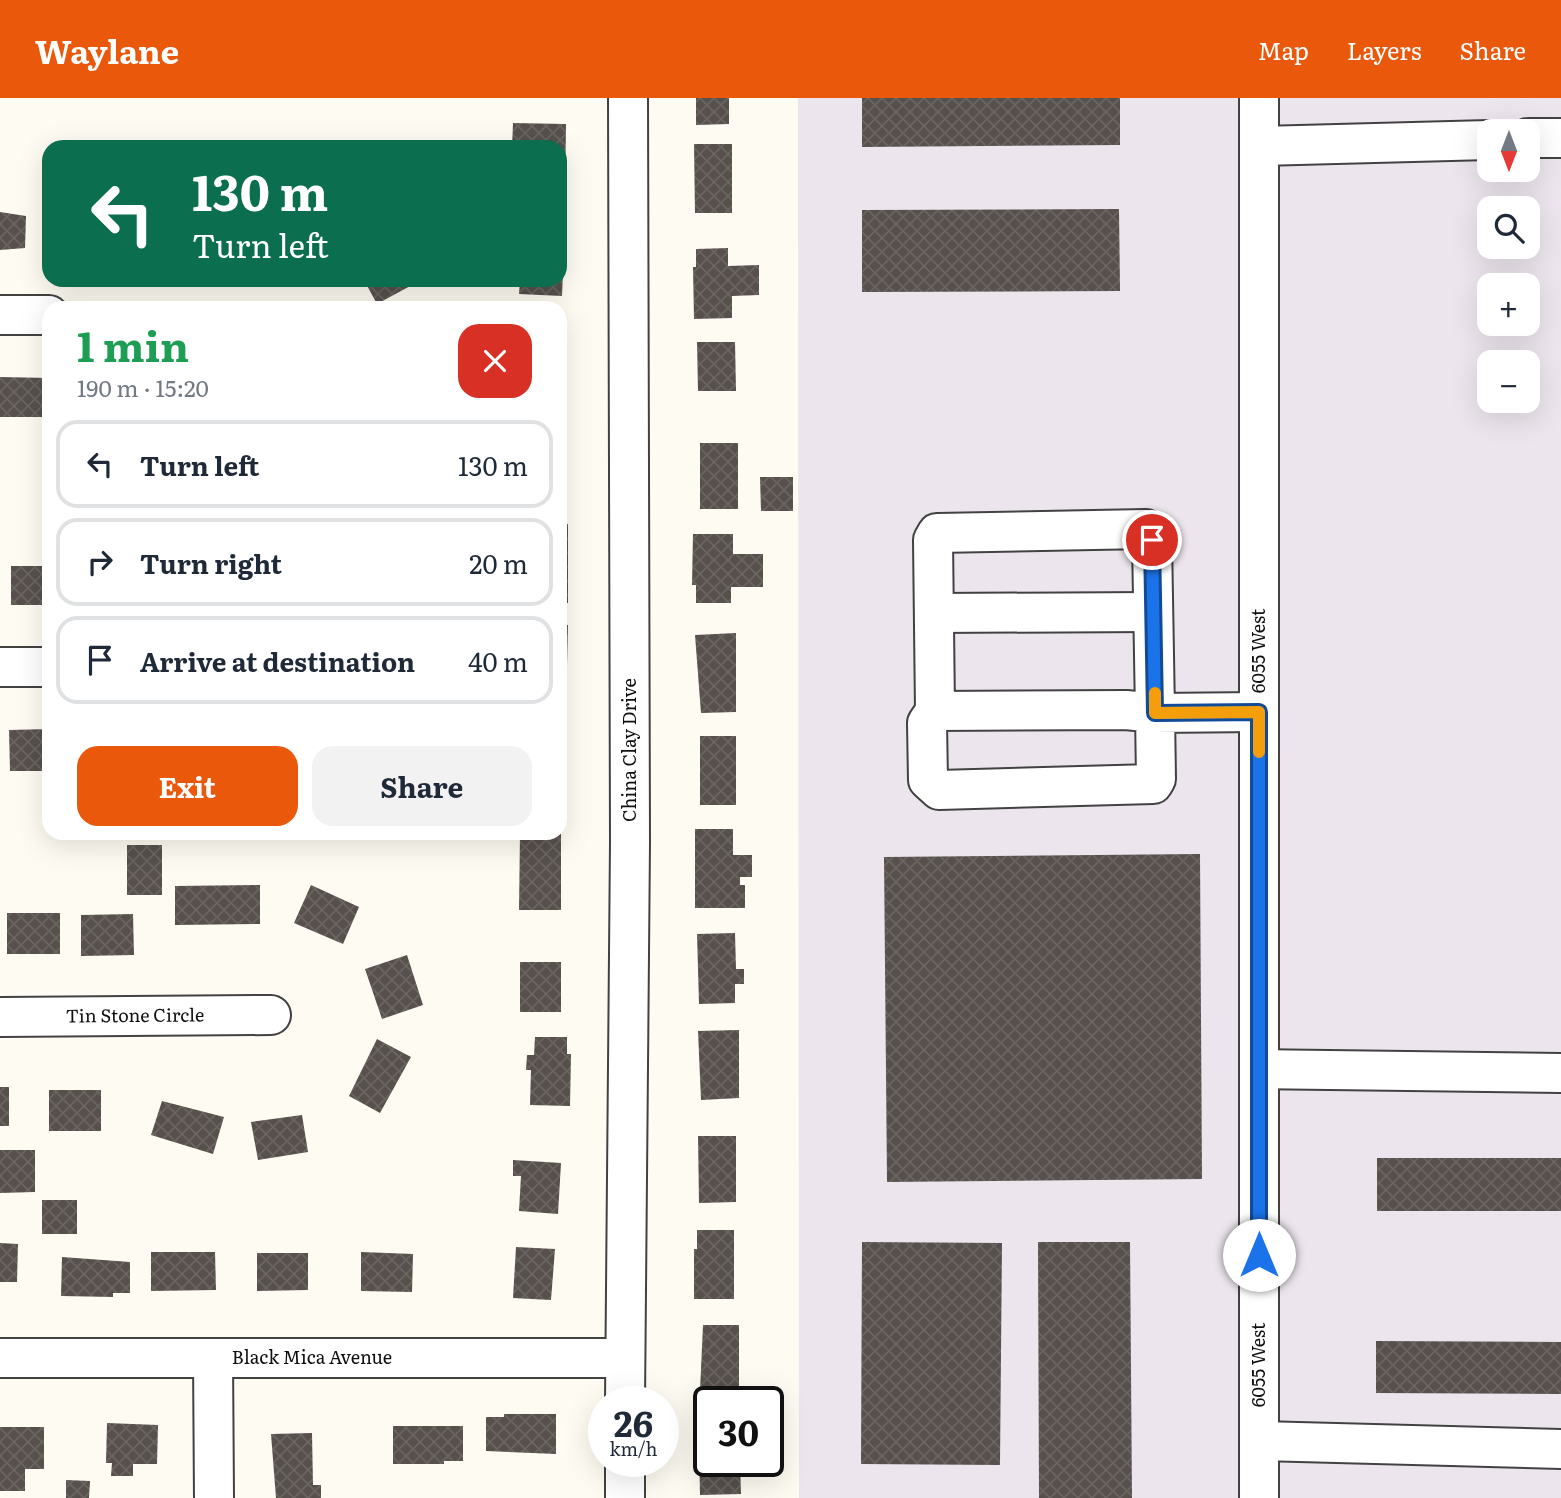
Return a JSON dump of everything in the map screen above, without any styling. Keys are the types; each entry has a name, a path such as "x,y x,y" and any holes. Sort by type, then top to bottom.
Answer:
{"street":[{"name":"China Clay Drive","path":"625,1386 630,842 628,98"},
{"name":"6055 West","path":"1259,98 1259,1498"},
{"path":"1540,138 1561,138"},
{"path":"1259,146 1477,139"},
{"path":"0,315 42,315"},
{"path":"1146,529 1152,540 1153,612 1156,779 1148,786 939,790 928,780 927,723 935,711 933,540 937,533 1146,529"},
{"path":"934,613 1153,612"},
{"path":"0,667 42,667"},
{"path":"935,711 1259,712"},
{"name":"Tin Stone Circle","path":"0,1017 271,1015"},
{"path":"1259,1069 1561,1073"},
{"name":"Black Mica Avenue","path":"0,1358 625,1358"},
{"path":"213,1358 214,1498"},
{"path":"1259,1441 1561,1449"},
{"path":"625,1477 625,1498"}],"shaded area":[{"path":"798,98 1561,98 1561,1498 799,1498"}],"building":[{"path":"696,98 729,98 729,124 696,125"},
{"path":"862,98 1120,98 1120,145 862,147"},
{"path":"513,123 566,124 566,140 512,140"},
{"path":"694,144 732,144 732,213 695,213"},
{"path":"1119,209 1120,291 862,292 862,210"},
{"path":"0,212 26,216 25,248 0,250"},
{"path":"728,248 728,266 759,265 759,295 732,296 732,318 694,319 693,267 696,267 696,249"},
{"path":"368,287 408,287 383,301 375,301"},
{"path":"520,287 562,287 562,296 519,294"},
{"path":"697,342 735,342 736,391 698,391"},
{"path":"0,377 42,378 42,417 0,417"},
{"path":"700,443 738,443 738,509 700,509"},
{"path":"760,477 793,477 793,511 761,511"},
{"path":"567,524 568,524 567,603"},
{"path":"693,534 733,534 733,554 763,554 763,587 731,587 731,603 696,603 696,585 692,585"},
{"path":"11,566 42,566 42,605 11,605"},
{"path":"736,633 736,712 701,713 695,635"},
{"path":"42,729 42,771 10,771 9,730"},
{"path":"700,736 736,736 736,805 700,805"},
{"path":"695,829 733,829 733,855 752,855 752,877 740,877 740,885 745,885 745,908 695,908"},
{"path":"520,840 561,840 561,910 519,910"},
{"path":"127,845 162,845 162,895 127,895"},
{"path":"1200,854 1202,1179 887,1182 884,857"},
{"path":"260,885 260,924 175,925 175,886"},
{"path":"311,885 359,907 343,944 294,923"},
{"path":"7,913 60,913 60,954 7,954"},
{"path":"133,914 134,955 81,956 81,915"},
{"path":"735,933 736,969 744,969 744,984 735,984 735,1003 699,1004 697,934"},
{"path":"407,955 423,1005 382,1019 365,969"},
{"path":"520,962 561,962 561,1012 520,1012"},
{"path":"739,1030 739,1098 701,1100 698,1031"},
{"path":"535,1037 567,1037 567,1054 571,1054 570,1106 530,1105 531,1070 526,1070 527,1055 534,1055"},
{"path":"377,1039 411,1057 380,1113 349,1096"},
{"path":"0,1087 9,1087 9,1126 0,1126"},
{"path":"49,1090 101,1090 101,1131 49,1131"},
{"path":"162,1101 224,1117 213,1154 151,1135"},
{"path":"302,1115 308,1152 258,1160 251,1122"},
{"path":"698,1136 736,1136 736,1202 699,1203"},
{"path":"0,1150 35,1150 35,1192 0,1193"},
{"path":"1377,1158 1561,1158 1561,1211 1377,1211"},
{"path":"513,1160 561,1163 558,1214 519,1211 521,1176 513,1176"},
{"path":"42,1200 77,1200 77,1234 42,1234"},
{"path":"697,1230 734,1230 734,1299 694,1299 694,1249 697,1249"},
{"path":"862,1242 1002,1243 1000,1465 861,1464"},
{"path":"1038,1242 1130,1242 1132,1498 1039,1498"},
{"path":"0,1243 18,1244 17,1282 0,1282"},
{"path":"516,1247 555,1249 551,1300 513,1298"},
{"path":"151,1252 215,1252 216,1290 151,1291"},
{"path":"361,1252 413,1254 412,1292 361,1291"},
{"path":"257,1253 308,1253 308,1290 257,1291"},
{"path":"62,1257 130,1262 130,1293 113,1293 113,1297 61,1296"},
{"path":"703,1325 739,1325 739,1386 700,1386"},
{"path":"1376,1341 1561,1342 1561,1394 1376,1393"},
{"path":"504,1414 556,1414 556,1454 486,1451 486,1417 504,1417"},
{"path":"107,1423 158,1425 157,1464 133,1464 133,1476 111,1476 112,1463 106,1463"},
{"path":"393,1426 463,1426 463,1461 444,1461 444,1464 393,1464"},
{"path":"0,1427 44,1427 44,1469 25,1469 25,1491 0,1491"},
{"path":"312,1433 313,1485 321,1485 321,1498 276,1498 271,1434"},
{"path":"700,1477 740,1477 741,1494 700,1495"},
{"path":"66,1480 90,1481 89,1498 66,1498"}],"slow traffic":[{"path":"1155,693 1155,713 1259,712 1259,752"}],"route":[{"path":"1152,540 1155,713 1259,712 1259,1255"}]}
